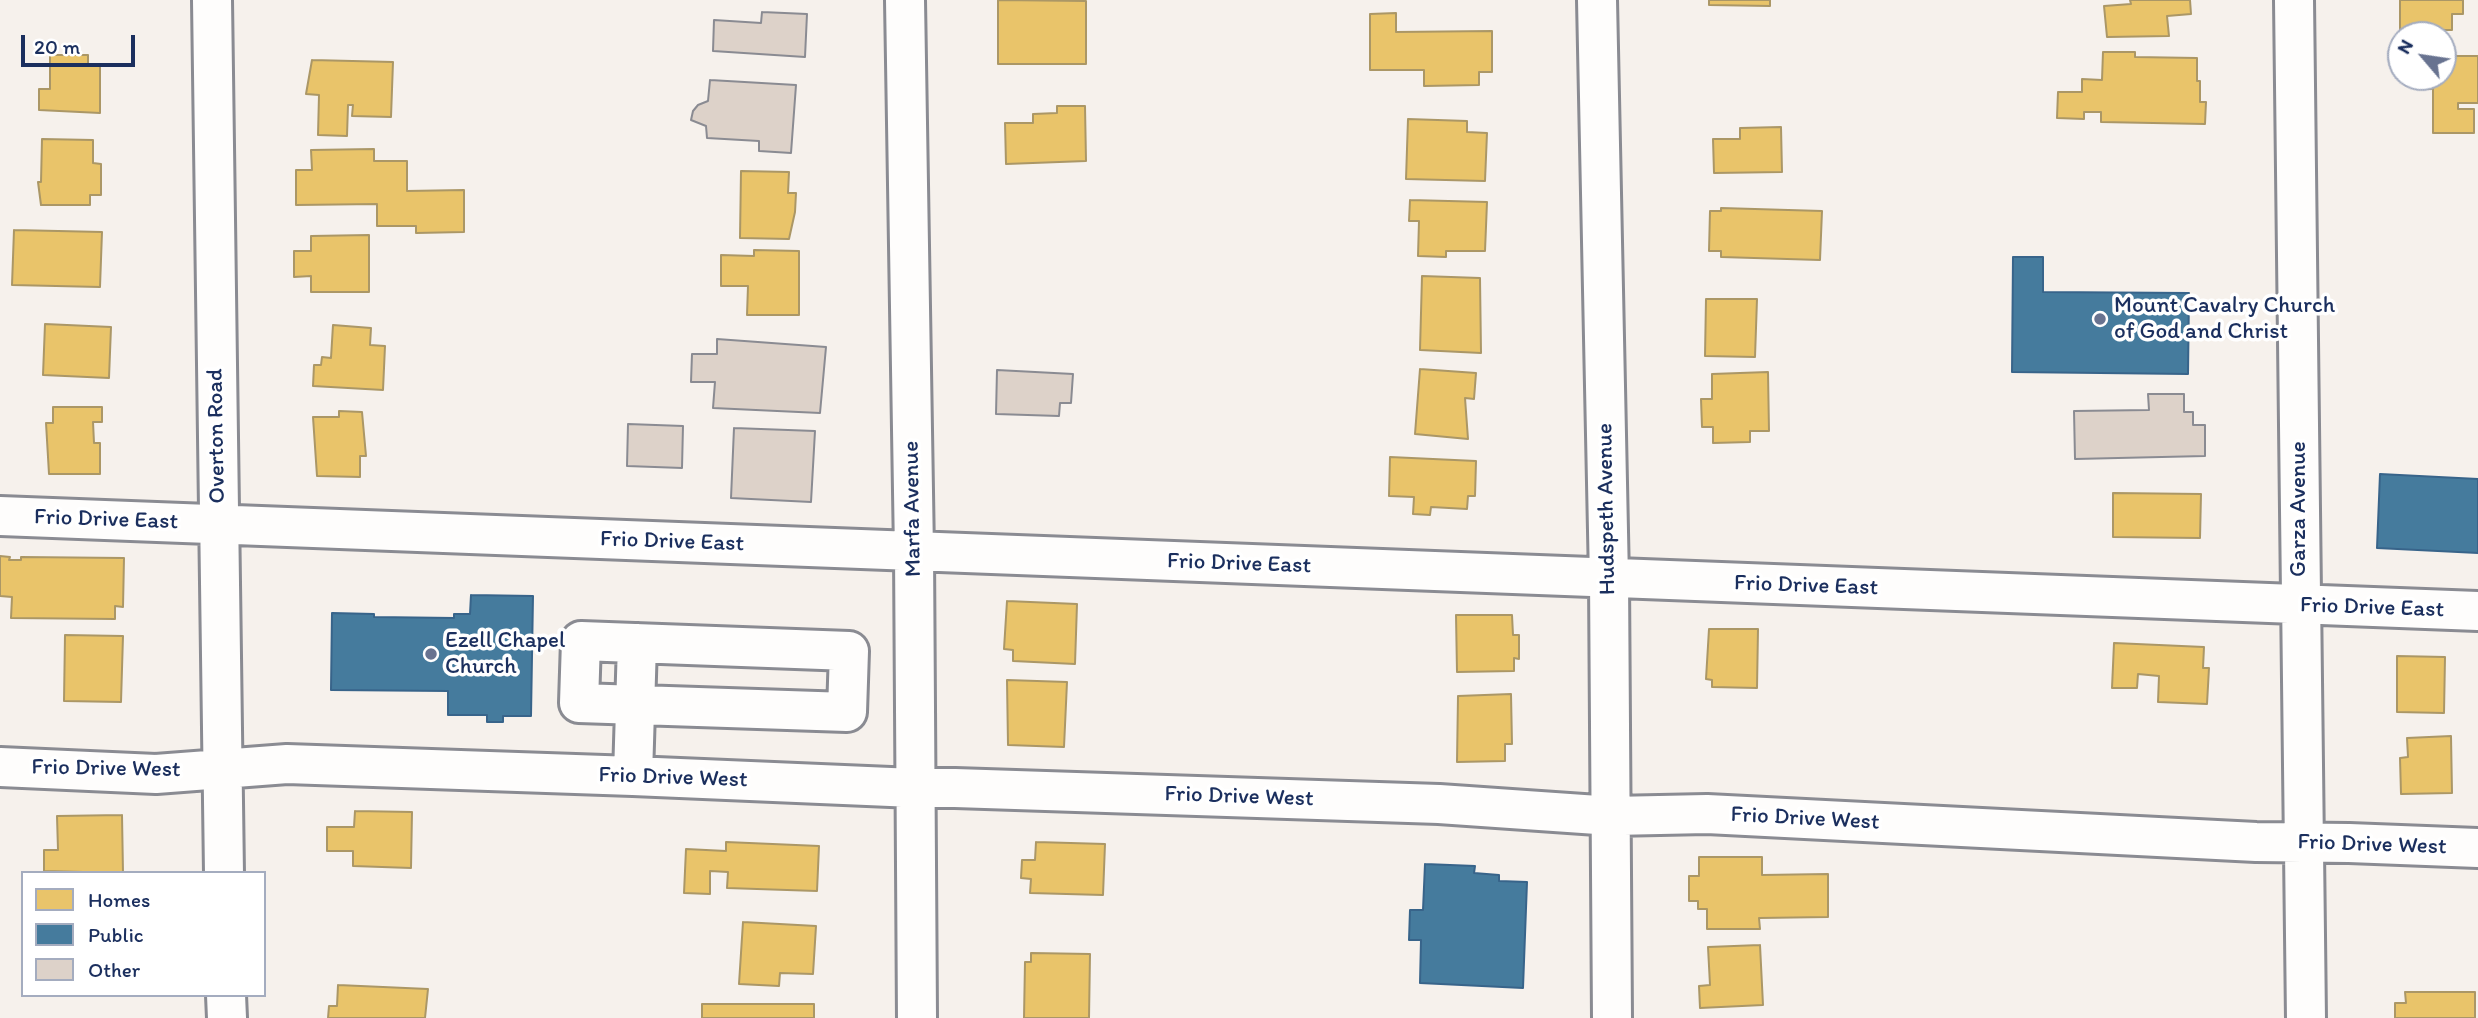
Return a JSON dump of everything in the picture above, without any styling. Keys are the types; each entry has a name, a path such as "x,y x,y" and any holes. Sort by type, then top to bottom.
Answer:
{"street":[{"name":"Overton Road","path":"212,0 224,871"},
{"name":"Marfa Avenue","path":"905,0 914,552 917,1018"},
{"name":"Hudspeth Avenue","path":"1597,0 1609,579 1612,1018"},
{"name":"Garza Avenue","path":"2294,0 2306,1018"},
{"name":"Frio Drive East","path":"0,516 2478,611"},
{"path":"581,641 849,651 847,712 636,705 579,703 581,641"},
{"path":"633,776 637,643"},
{"name":"Frio Drive West","path":"0,767 156,774 287,764 914,788 1439,804 1612,817 1707,814 2256,842 2478,848"},
{"path":"226,997 227,1018"}],"building: Homes":[{"path":"998,0 1086,1 1086,64 998,64"},
{"path":"1709,0 1770,0 1770,6 1709,5"},
{"path":"2130,0 2190,0 2191,14 2167,16 2169,36 2107,37 2104,6 2131,4"},
{"path":"2400,0 2463,0 2463,14 2452,14 2452,21 2400,21"},
{"path":"1396,13 1396,32 1492,31 1492,72 1479,72 1479,85 1424,86 1424,70 1370,70 1370,14"},
{"path":"2103,52 2135,52 2135,57 2197,58 2200,102 2206,102 2205,124 2101,122 2101,112 2084,112 2084,119 2057,118 2058,92 2082,92 2082,79 2102,80"},
{"path":"50,55 88,55 88,64 100,64 100,113 39,110 39,89 50,89"},
{"path":"2457,56 2478,56 2478,103 2458,103 2458,109 2474,109 2474,133 2433,133 2433,91 2457,91"},
{"path":"312,60 393,62 391,117 352,116 353,105 348,105 347,136 318,135 319,95 306,94"},
{"path":"1057,106 1085,106 1086,161 1006,164 1005,123 1033,123 1033,114 1057,113"},
{"path":"1408,119 1467,121 1467,132 1487,133 1485,181 1406,179"},
{"path":"1781,127 1782,172 1714,173 1713,139 1740,139 1740,128"},
{"path":"42,139 93,140 93,163 101,164 101,195 90,195 90,205 41,205 38,182 41,182"},
{"path":"374,149 374,161 407,161 407,191 464,190 464,232 416,233 416,226 377,226 377,204 296,205 296,170 312,170 311,150"},
{"path":"741,171 789,172 788,193 796,193 789,239 740,238"},
{"path":"1410,200 1487,202 1485,251 1446,251 1446,257 1418,256 1419,221 1409,221"},
{"path":"1721,208 1822,211 1820,260 1721,257 1721,251 1709,251 1710,211 1721,211"},
{"path":"14,230 102,232 100,287 12,285"},
{"path":"369,235 369,292 311,292 311,276 294,277 294,251 311,251 311,236"},
{"path":"754,250 799,251 799,315 747,315 748,286 721,286 721,255 754,256"},
{"path":"1422,276 1480,278 1481,353 1420,350"},
{"path":"1706,299 1757,299 1755,357 1705,356"},
{"path":"45,324 111,327 109,378 43,375"},
{"path":"333,325 371,328 370,345 385,346 383,390 313,386 314,365 321,365 322,357 331,358"},
{"path":"1420,369 1476,373 1474,399 1465,398 1468,439 1415,434"},
{"path":"1768,372 1769,431 1750,431 1750,442 1713,443 1713,427 1702,427 1701,399 1712,399 1712,374"},
{"path":"53,407 102,407 102,422 93,422 94,443 100,443 100,474 49,474 46,423 53,423"},
{"path":"339,411 362,412 366,456 360,456 360,477 317,476 313,417 339,417"},
{"path":"1390,457 1476,461 1475,496 1468,496 1467,509 1431,507 1430,515 1413,514 1414,497 1389,496"},
{"path":"2113,493 2201,494 2200,538 2113,537"},
{"path":"0,556 10,557 9,560 21,560 21,557 124,558 123,607 115,606 115,619 11,618 12,597 0,596"},
{"path":"1007,601 1077,604 1075,664 1013,661 1013,650 1004,649"},
{"path":"1456,615 1512,615 1513,635 1519,635 1519,659 1514,658 1514,671 1457,672"},
{"path":"1709,629 1758,629 1757,688 1712,687 1712,680 1706,679"},
{"path":"65,635 123,636 121,702 64,701"},
{"path":"2114,643 2204,647 2203,668 2209,668 2207,704 2158,702 2159,676 2138,674 2137,688 2112,688"},
{"path":"2397,656 2445,657 2444,713 2397,712"},
{"path":"1007,680 1067,682 1064,747 1008,745"},
{"path":"1511,694 1512,744 1505,744 1505,761 1457,762 1458,696"},
{"path":"2451,736 2452,793 2401,794 2400,758 2408,757 2407,738"},
{"path":"355,811 412,812 411,868 353,866 353,851 327,851 327,827 354,827"},
{"path":"122,815 123,871 44,871 44,850 58,850 57,816"},
{"path":"726,842 819,846 817,891 727,888 728,872 710,871 710,894 684,893 686,849 726,851"},
{"path":"1036,842 1105,844 1103,895 1030,893 1031,879 1021,878 1022,860 1035,860"},
{"path":"1699,857 1762,857 1762,875 1828,874 1828,917 1759,918 1760,929 1707,929 1707,909 1698,909 1698,901 1689,901 1689,876 1699,876"},
{"path":"743,922 816,926 813,974 780,973 779,986 739,984"},
{"path":"1760,945 1763,1005 1700,1008 1699,986 1710,985 1708,947"},
{"path":"1031,953 1090,954 1089,1018 1024,1018 1025,962 1031,962"},
{"path":"338,985 428,989 425,1018 328,1018 329,1006 337,1006"},
{"path":"2405,992 2475,992 2475,1018 2395,1018 2395,1003 2406,1003"},
{"path":"702,1004 814,1004 814,1018 702,1018"}],"building: Public":[{"name":"Mount Cavalry Church of God and Christ","path":"2013,257 2043,257 2043,292 2189,293 2188,374 2012,372"},
{"path":"2380,474 2478,479 2478,553 2377,548"},
{"name":"Ezell Chapel Church","path":"471,595 533,596 531,716 503,716 503,722 487,722 487,715 448,715 448,691 331,690 332,613 374,614 374,617 454,618 454,614 470,614"},
{"path":"1425,864 1475,866 1474,873 1499,875 1499,881 1527,882 1523,988 1420,983 1421,940 1409,940 1410,910 1423,910"}],"building: Other":[{"path":"762,12 807,14 805,57 713,51 714,20 761,23"},
{"path":"710,80 796,85 791,153 759,151 759,141 707,138 706,126 691,120 698,105 708,101"},
{"path":"717,339 826,347 820,413 713,408 715,382 691,382 692,354 717,354"},
{"path":"997,370 1073,374 1071,403 1060,403 1059,416 996,414"},
{"path":"2148,394 2184,394 2184,412 2193,412 2193,425 2205,425 2205,456 2075,459 2074,411 2149,410"},
{"path":"628,424 683,426 682,468 627,466"},
{"path":"734,428 815,431 811,502 731,498"}],"place":[{"name":"Mount Cavalry Church of God and Christ","path":"2100,319"},
{"name":"Ezell Chapel Church","path":"431,654"}]}
